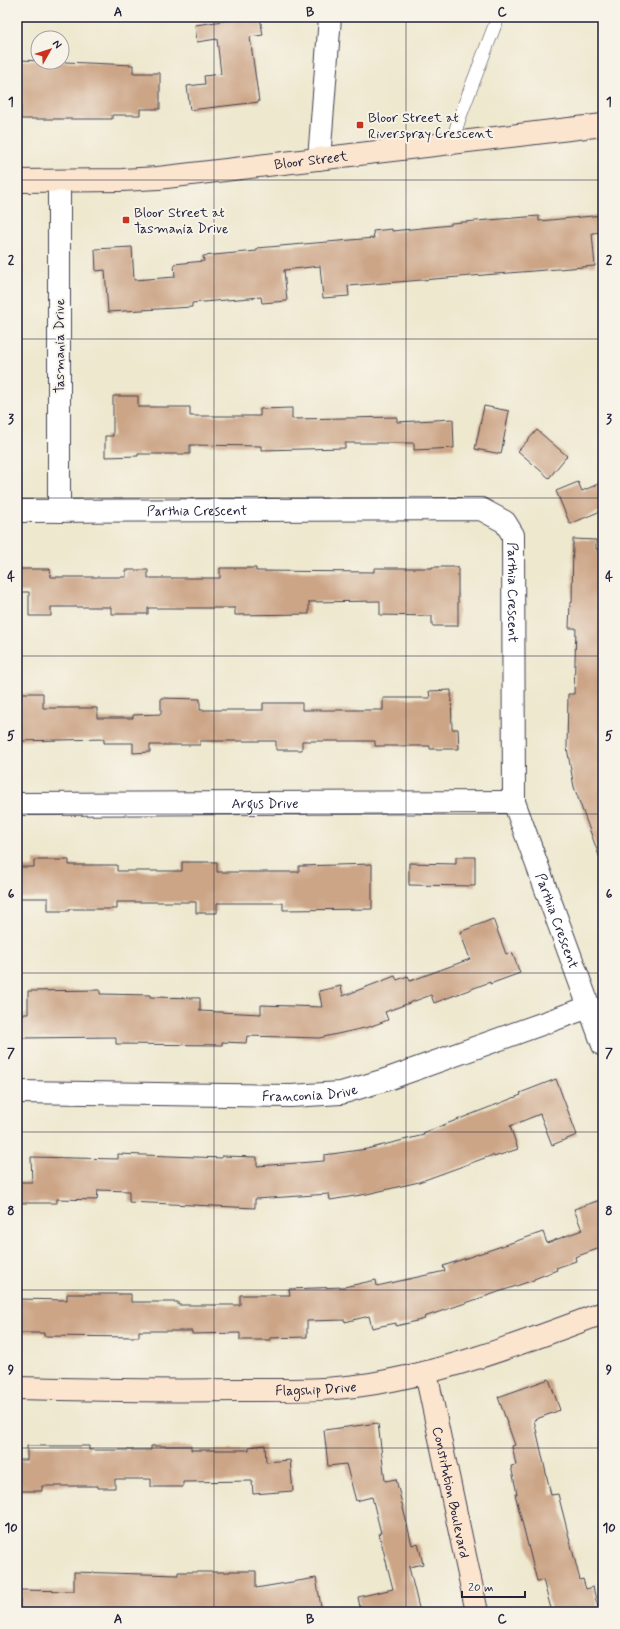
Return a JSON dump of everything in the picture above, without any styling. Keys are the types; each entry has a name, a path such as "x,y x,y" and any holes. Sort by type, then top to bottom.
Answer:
{"street":[{"path":"319,159 330,17"},
{"name":"Bloor Street","path":"17,181 158,178 603,125"},
{"name":"Tasmania Drive","path":"59,180 59,511"},
{"name":"Parthia Crescent","path":"17,511 481,510 505,522 513,535 514,802 603,1045"},
{"name":"Argus Drive","path":"17,804 514,802"},
{"name":"Franconia Drive","path":"17,1092 291,1096 341,1093 385,1080 589,1007"},
{"name":"Flagship Drive","path":"17,1388 138,1391 298,1390 368,1384 426,1373 533,1339 603,1313"},
{"name":"Constitution Boulevard","path":"426,1373 477,1612"}],"lane":[{"path":"452,143 459,119 498,17"}],"building":[{"path":"236,17 260,17 263,35 250,37 259,102 190,110 187,86 205,84 204,76 221,74 217,39 197,42 195,25 237,19"},
{"path":"20,60 30,60 30,70 70,70 70,62 133,65 133,73 160,73 160,109 140,109 140,115 112,115 112,119 21,119"},
{"path":"603,215 603,232 592,233 595,266 348,286 349,296 323,298 320,266 284,270 287,301 262,303 261,297 192,303 192,307 108,312 105,270 96,271 95,249 132,247 134,280 175,277 174,264 204,261 203,256 257,251 257,248 374,238 373,231 392,229 392,231 451,225 451,223 539,216 539,221"},
{"path":"113,396 138,396 138,407 190,407 190,416 260,416 260,409 292,408 292,419 397,417 397,422 453,419 454,448 414,450 414,443 345,443 345,448 261,450 261,446 190,445 190,454 138,454 138,456 105,457 105,436 113,436"},
{"path":"484,406 509,411 501,454 475,449"},
{"path":"537,430 567,456 549,478 518,451"},
{"path":"578,482 582,491 603,482 603,510 570,524 556,491"},
{"path":"573,539 596,540 596,549 603,549 603,861 601,861 574,787 567,748 568,694 574,694 576,628 569,628 570,603 572,603"},
{"path":"458,567 458,626 432,626 432,616 380,615 380,601 309,602 309,614 235,615 235,608 148,608 148,614 111,614 111,607 51,607 51,616 29,616 29,592 17,592 17,569 50,569 51,577 126,577 126,570 148,570 148,578 220,578 220,568 256,568 256,571 374,572 374,568"},
{"path":"451,690 452,729 458,729 459,749 430,749 430,746 375,746 375,741 302,741 302,750 276,750 276,741 200,741 200,745 150,745 150,752 133,753 133,743 104,743 104,739 17,741 18,693 43,693 43,708 97,708 97,718 133,718 133,715 161,714 161,698 200,699 200,710 263,710 263,703 302,703 302,710 383,710 383,698 430,698 429,691"},
{"path":"456,857 475,857 475,886 409,885 409,863 456,864"},
{"path":"34,860 69,860 69,865 117,865 117,871 182,871 182,862 217,862 217,872 299,872 299,866 372,864 372,909 283,910 283,903 217,903 217,913 196,913 196,902 117,902 117,909 69,909 69,911 48,911 48,898 17,898 17,867 34,867"},
{"path":"493,919 506,954 512,952 520,973 490,984 490,982 434,1003 431,995 385,1012 388,1020 369,1027 319,1038 247,1036 246,1043 222,1042 222,1045 116,1044 116,1037 21,1038 21,1014 28,1014 28,991 100,990 100,994 200,998 200,1011 261,1014 261,1005 322,1007 319,991 341,986 343,996 395,976 397,980 408,976 410,981 470,959 460,932"},
{"path":"556,1079 577,1135 552,1145 540,1114 510,1126 518,1149 494,1157 493,1155 419,1182 367,1194 330,1200 329,1194 255,1199 255,1208 129,1202 129,1191 98,1190 97,1200 57,1199 57,1203 18,1203 18,1182 32,1182 31,1157 118,1159 118,1154 222,1158 222,1156 257,1157 257,1166 324,1161 324,1155 367,1149 424,1135 423,1133 521,1095 520,1093"},
{"path":"603,1199 603,1247 575,1257 576,1261 556,1268 557,1270 534,1280 424,1317 425,1319 396,1326 396,1323 372,1328 369,1316 345,1322 345,1320 307,1321 307,1337 270,1338 270,1340 240,1340 240,1333 192,1334 192,1331 139,1331 139,1337 44,1336 44,1333 17,1333 17,1299 67,1300 67,1294 131,1294 131,1302 178,1302 178,1305 240,1305 240,1295 290,1295 289,1289 344,1287 376,1280 377,1286 445,1271 443,1266 543,1232 547,1243 582,1230 574,1209"},
{"path":"549,1379 560,1410 534,1420 551,1495 558,1494 580,1580 583,1579 586,1589 593,1587 599,1612 552,1612 543,1580 537,1581 515,1494 517,1494 511,1466 516,1465 512,1446 515,1445 498,1397"},
{"path":"378,1423 385,1481 396,1479 412,1545 418,1543 423,1564 409,1567 420,1612 361,1612 358,1597 393,1589 379,1533 381,1533 372,1497 356,1501 346,1464 328,1466 324,1430"},
{"path":"265,1445 266,1462 290,1460 293,1491 253,1494 252,1481 183,1482 183,1487 151,1487 151,1479 115,1479 115,1488 98,1488 98,1486 42,1486 42,1491 17,1491 17,1460 27,1460 27,1446 89,1446 89,1450 151,1450 151,1446 191,1446 191,1450 249,1450 249,1447"},
{"path":"256,1571 256,1588 316,1578 322,1612 20,1612 20,1590 74,1591 74,1572 178,1575 178,1572"}],"place":[{"name":"Bloor Street at Riverspray Crescent","path":"360,125"},
{"name":"Bloor Street at Tasmania Drive","path":"126,220"}]}
